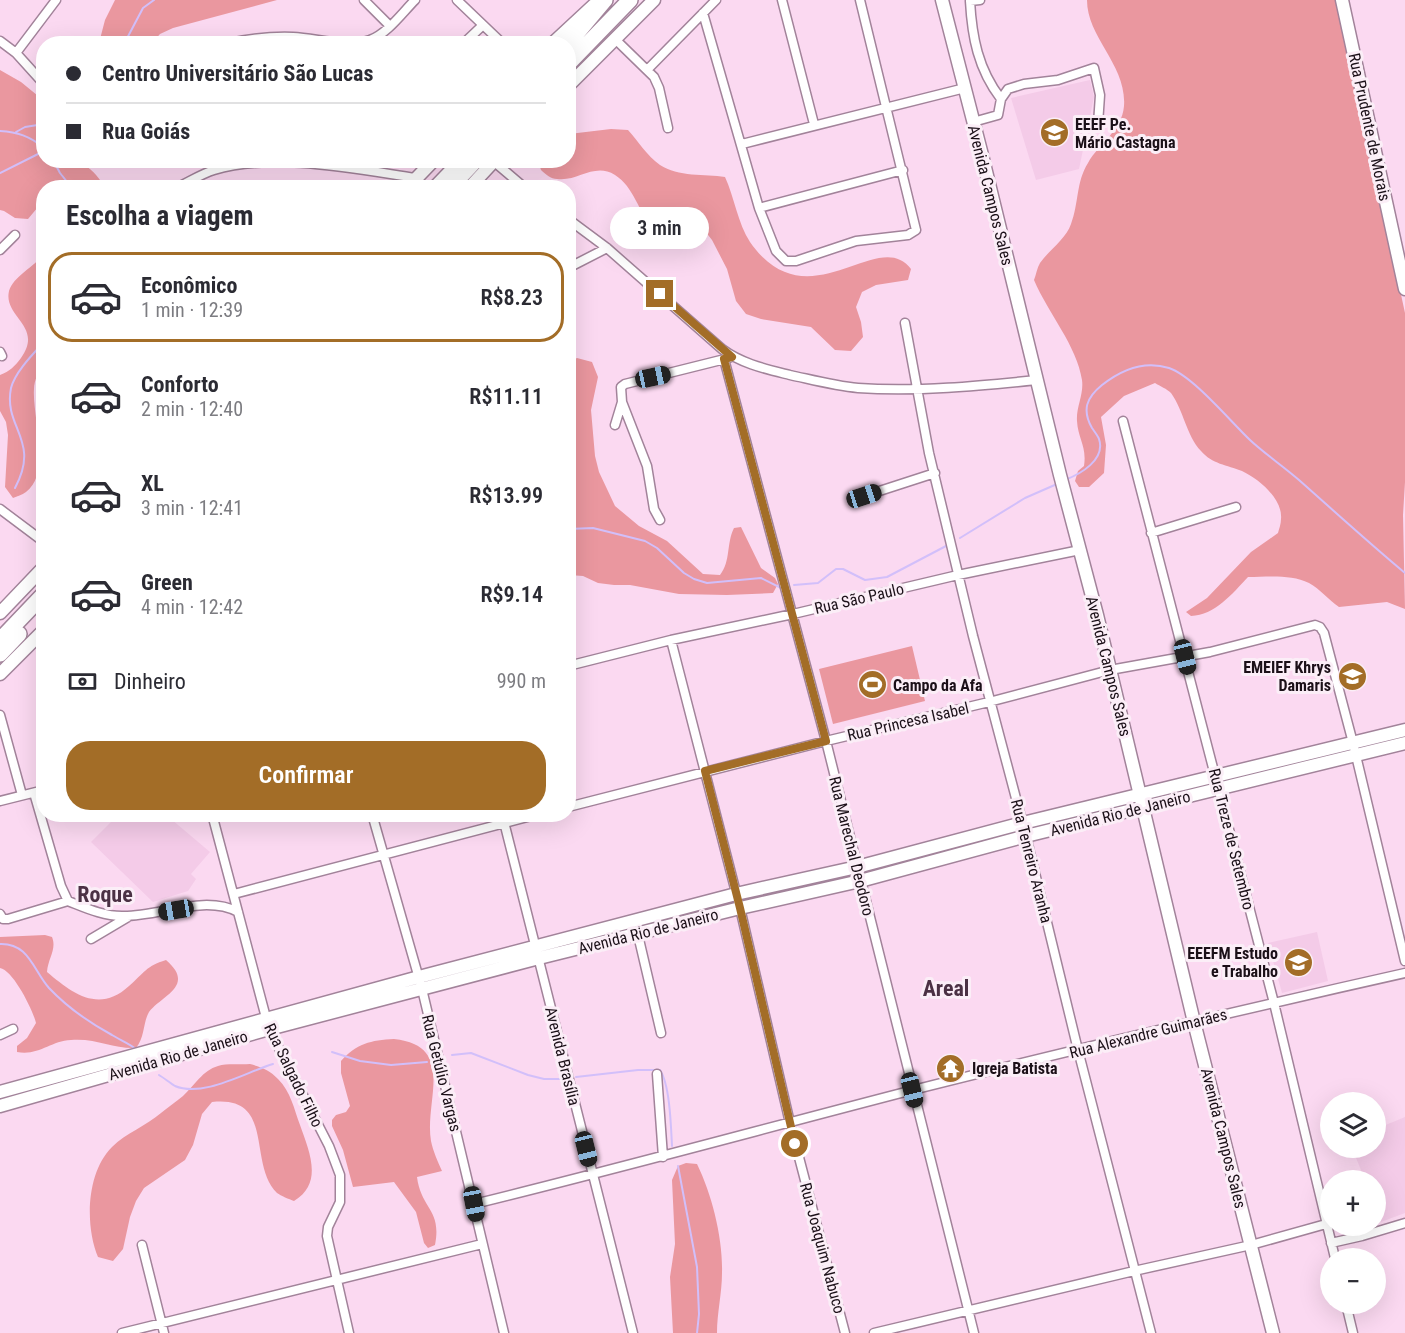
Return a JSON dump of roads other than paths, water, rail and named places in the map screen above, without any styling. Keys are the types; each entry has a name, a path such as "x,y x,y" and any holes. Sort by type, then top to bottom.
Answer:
{"highway":[{"path":"575,36 605,0"},
{"path":"576,45 627,0"},
{"path":"576,55 627,0"},
{"path":"444,180 455,168"},
{"path":"457,180 469,168"},
{"path":"0,640 36,602"},
{"path":"0,654 36,617"}],"main road":[{"path":"561,36 599,0"},
{"path":"576,78 654,0"},
{"name":"Avenida Campos Sales","path":"942,0 1273,1333"},
{"name":"Rua Prudente de Morais","path":"1342,0 1405,289"},
{"path":"416,178 426,168"},
{"path":"476,180 487,168"},
{"path":"0,613 36,575"},
{"path":"0,674 36,645"},
{"name":"Avenida Rio de Janeiro","path":"1354,749 1405,730"},
{"name":"Avenida Rio de Janeiro","path":"0,1092 538,952 736,894 857,867 1023,823 1141,795 1217,782 1354,749 1405,743"},
{"name":"Avenida Rio de Janeiro","path":"538,952 638,935 740,908 860,881 1026,836 1144,808 1217,782"},
{"name":"Avenida Rio de Janeiro","path":"0,1106 267,1024"}],"street":[{"path":"16,53 56,0"},
{"path":"364,0 390,26"},
{"path":"377,36 415,0"},
{"path":"457,0 495,36"},
{"path":"648,69 716,0"},
{"path":"782,0 814,124"},
{"path":"703,14 759,208 776,251 786,261 799,261 856,241 908,235 916,230 888,107 860,0"},
{"path":"980,0 970,0 974,39 980,64 988,81 1001,99"},
{"path":"471,36 483,25"},
{"path":"615,39 648,69 659,88 668,128"},
{"path":"0,41 16,53 36,75"},
{"path":"973,122 998,115 1005,90 1058,80 1094,68 1100,95 1098,124"},
{"path":"741,144 964,88"},
{"path":"193,180 212,171 228,168"},
{"path":"348,168 416,178"},
{"path":"501,168 516,180"},
{"path":"759,208 903,170"},
{"path":"576,225 607,248 728,358 828,384 856,388 916,388 1037,380"},
{"path":"0,250 15,235"},
{"path":"576,264 607,248"},
{"name":"Rua Tenreiro Aranha","path":"905,323 934,473 989,702 1023,823 1078,1050 1151,1333"},
{"path":"660,520 654,509 647,466 622,402 621,390 625,384 728,358"},
{"name":"Rua Marechal Deodoro","path":"728,358 974,1333"},
{"path":"615,425 622,402"},
{"name":"Rua Treze de Setembro","path":"1123,421 1274,1002 1320,1198"},
{"path":"864,496 934,473"},
{"path":"1151,533 1236,507"},
{"path":"0,509 36,536"},
{"name":"Rua São Paulo","path":"576,664 958,574 1080,550"},
{"name":"Rua Princesa Isabel","path":"576,805 1110,670 1230,647 1309,625 1318,626 1324,633 1354,749"},
{"name":"Rua Joaquim Nabuco","path":"671,640 740,908 790,1123 845,1333"},
{"path":"0,715 22,795"},
{"path":"1354,749 1405,961"},
{"path":"0,801 34,793 36,800"},
{"path":"43,822 68,901"},
{"name":"Rua Salgado Filho","path":"214,822 267,1024 329,1146 340,1175 340,1202 328,1227 327,1236 349,1333"},
{"name":"Rua Getúlio Vargas","path":"374,822 420,983 504,1333"},
{"path":"234,894 383,855 493,822"},
{"name":"Avenida Brasília","path":"504,822 633,1333"},
{"path":"0,914 3,919 8,919 68,901 101,914 128,916 208,904 223,905 238,912"},
{"path":"91,939 128,916"},
{"path":"638,935 661,1033"},
{"name":"Rua Alexandre Guimarães","path":"474,1204 663,1157 912,1090 1274,1002 1405,973"},
{"path":"0,1035 13,1029"},
{"path":"657,1074 663,1157"},
{"path":"1331,1243 1405,1223"},
{"path":"874,1333 1134,1270 1251,1245 1320,1226"},
{"name":"Rua Treze de Setembro","path":"1329,1236 1332,1248"},
{"path":"122,1333 163,1329 337,1280 482,1244"},
{"path":"142,1245 163,1329"},
{"path":"1348,1314 1353,1333"}],"waterway":[{"path":"128,36 143,8 154,0"},
{"path":"16,132 25,127 36,125"},
{"path":"0,131 23,135 36,142"},
{"path":"0,173 36,155"},
{"path":"57,168 66,180"},
{"path":"15,488 22,472 24,458 23,446 12,414 11,388 20,370 36,351"},
{"path":"1065,480 1084,470 1099,453 1099,439 1087,416 1087,405 1092,395 1109,380 1133,368 1151,365 1169,368 1200,389 1256,445 1405,573"},
{"path":"960,538 1025,498 1057,484"},
{"path":"576,529 593,528 645,541 657,548 684,573 707,583 761,578 781,588"},
{"path":"794,585 818,583 836,569 843,569 865,580 887,577 946,546"},
{"path":"0,944 18,948 29,959 43,981 63,1001 95,1025 136,1049"},
{"path":"332,1052 360,1061 391,1065 427,1062"},
{"path":"452,1055 471,1053 528,1075 544,1079 562,1079"},
{"path":"159,1075 175,1086 198,1089 273,1064"},
{"path":"576,1077 638,1070 660,1070 668,1096 672,1146"},
{"path":"678,1166 697,1267 699,1314 697,1333"}],"place":[{"name":"EEEF Pe. Mário Castagna","path":"1054,133"},
{"name":"EMEIEF Khrys Damaris","path":"1352,676"},
{"name":"Campo da Afa","path":"872,685"},
{"name":"EEEFM Estudo e Trabalho","path":"1299,962"},
{"name":"Igreja Batista","path":"951,1068"}],"district":[{"name":"Roque","path":"105,894"},
{"name":"Areal","path":"946,988"}]}
